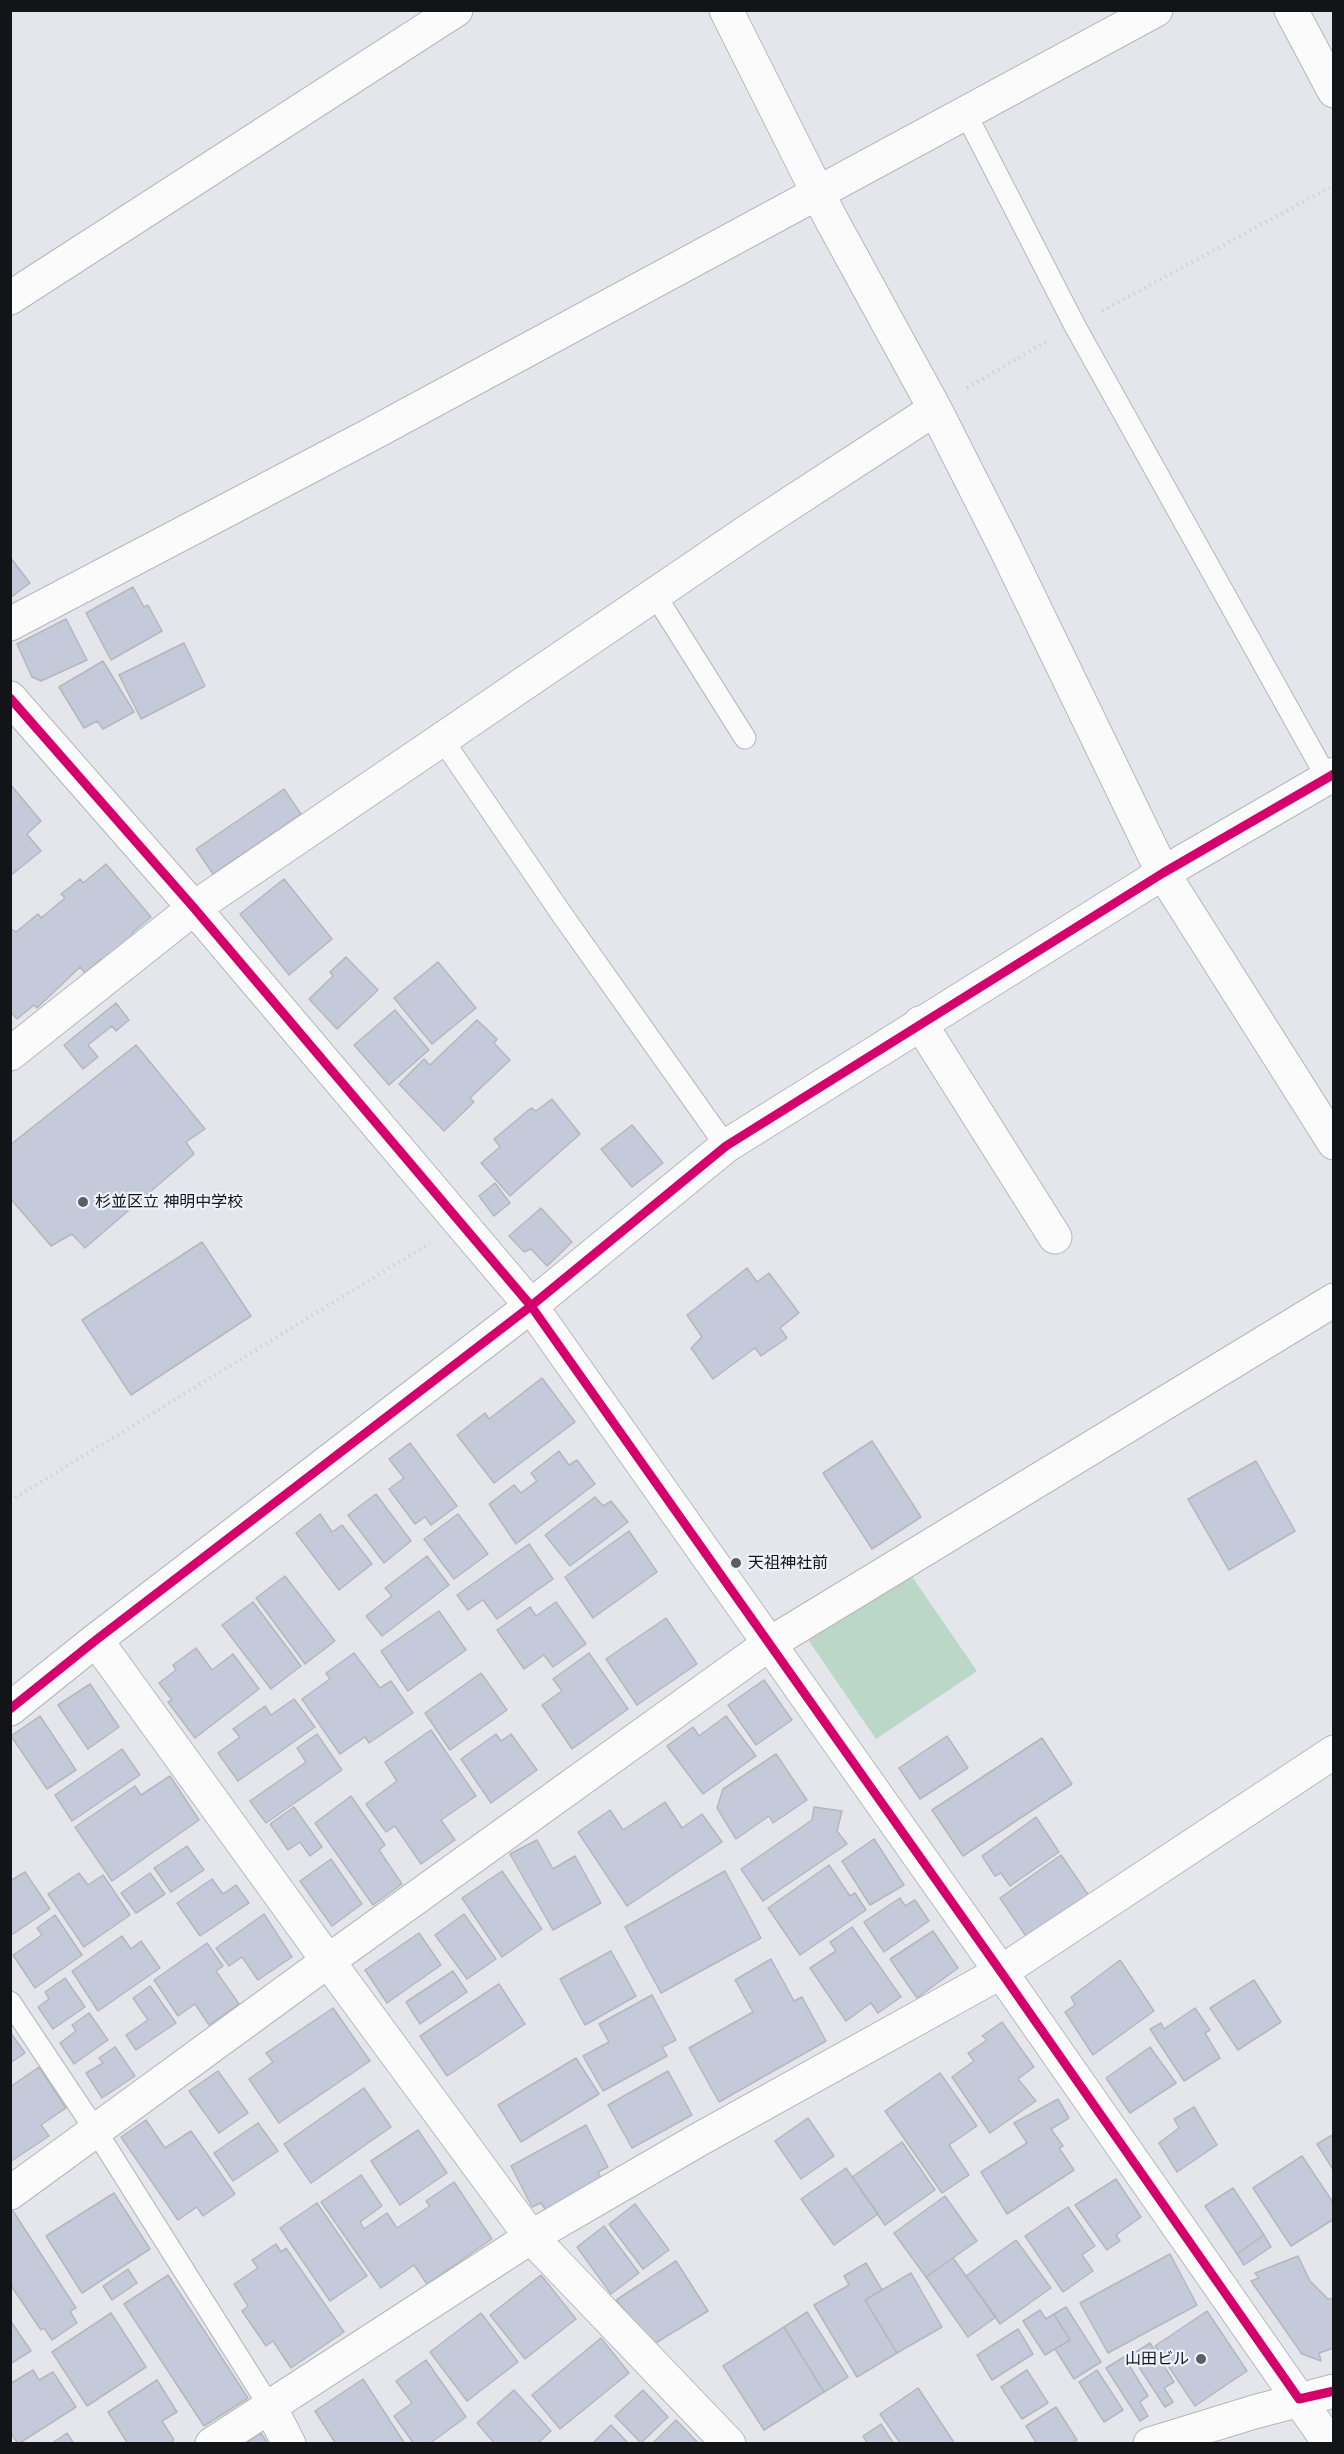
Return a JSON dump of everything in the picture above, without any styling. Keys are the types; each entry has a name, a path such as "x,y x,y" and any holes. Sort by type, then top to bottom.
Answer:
{"street":[{"path":"10,298 456,10"},
{"path":"726,10 1005,547 1163,873 1334,1143"},
{"path":"10,624 379,430 1156,10"},
{"path":"1291,10 1334,91"},
{"path":"10,1054 194,908 757,525 934,410"},
{"path":"10,698 194,908 531,1306 1001,1972 1330,2444"},
{"path":"10,1709 96,1640 531,1306 726,1146 1163,873 1330,776"},
{"path":"920,1023 1056,1238"},
{"path":"10,2193 769,1644 1334,1300"},
{"path":"96,1640 531,2237 729,2444"},
{"path":"212,2444 531,2237 698,2140 1001,1972 1334,1752"},
{"path":"1150,2444 1299,2399 1334,2391"},
{"path":"270,2407 289,2444"}],"lane":[{"path":"966,114 1075,326 1330,776"},
{"path":"655,595 745,738"},
{"path":"442,739 562,916 726,1146"},
{"path":"10,2002 96,2131 270,2407"}],"path":[{"path":"934,410 957,394 1075,326 1334,184"},
{"path":"10,1501 461,1224"}],"green space":[{"path":"906,1568 977,1671 876,1739 807,1638"}],"building":[{"path":"10,557 30,583 10,598"},
{"path":"133,587 144,607 148,605 162,631 111,660 86,613"},
{"path":"66,619 87,660 41,681 32,677 17,644"},
{"path":"184,643 205,686 141,719 119,675"},
{"path":"103,661 134,712 103,729 97,721 84,728 59,687"},
{"path":"10,784 41,821 27,834 41,851 10,876"},
{"path":"284,789 301,814 213,874 196,849"},
{"path":"106,864 151,917 132,933 134,936 104,961 101,959 85,973 80,967 37,1008 34,1005 17,1019 10,1011 10,928 16,932 38,914 41,918 65,898 61,894 80,879 83,883"},
{"path":"284,879 332,939 289,975 240,914"},
{"path":"346,957 378,990 337,1029 309,999 333,976 330,972"},
{"path":"438,962 476,1008 432,1044 394,998"},
{"path":"116,1003 129,1020 116,1031 112,1026 88,1045 98,1057 83,1069 64,1045"},
{"path":"395,1010 429,1050 389,1085 354,1045"},
{"path":"477,1020 497,1039 494,1043 510,1060 470,1098 474,1102 444,1131 399,1084 424,1059 430,1065"},
{"path":"136,1045 205,1129 186,1142 194,1154 85,1248 72,1234 51,1246 10,1198 10,1145"},
{"path":"552,1099 580,1134 510,1196 481,1163 500,1147 494,1139 531,1108 536,1111"},
{"path":"632,1125 663,1163 632,1187 601,1149"},
{"path":"495,1183 510,1203 494,1216 479,1196"},
{"path":"541,1208 572,1242 547,1266 531,1249 524,1252 509,1236"},
{"path":"202,1242 251,1316 131,1395 82,1320"},
{"path":"747,1268 757,1282 769,1273 799,1313 780,1328 787,1338 761,1356 755,1348 713,1379 691,1348 702,1337 687,1315"},
{"path":"542,1378 575,1422 494,1483 457,1435 485,1413 489,1419"},
{"path":"872,1441 921,1517 872,1549 823,1473"},
{"path":"410,1443 457,1506 431,1525 425,1517 415,1524 389,1489 404,1478 389,1459"},
{"path":"559,1451 569,1465 577,1460 595,1484 516,1544 489,1504 514,1485 521,1493 537,1481 531,1473"},
{"path":"1256,1461 1295,1531 1229,1570 1188,1499"},
{"path":"376,1494 411,1541 384,1563 348,1515"},
{"path":"595,1497 603,1506 611,1501 628,1522 570,1566 545,1535"},
{"path":"320,1514 332,1532 342,1525 372,1564 339,1590 296,1533"},
{"path":"458,1514 488,1554 454,1579 424,1539"},
{"path":"629,1531 657,1572 593,1618 565,1577"},
{"path":"529,1544 553,1579 497,1619 483,1600 468,1610 457,1595"},
{"path":"427,1556 449,1585 382,1636 366,1616 392,1596 385,1588"},
{"path":"285,1576 335,1641 305,1664 256,1598"},
{"path":"253,1602 301,1666 271,1689 222,1625"},
{"path":"556,1602 586,1644 553,1667 544,1655 524,1669 497,1630 530,1607 536,1616"},
{"path":"439,1611 466,1650 408,1691 381,1651"},
{"path":"666,1618 697,1664 637,1705 606,1659"},
{"path":"196,1648 212,1670 233,1654 259,1689 195,1738 168,1702 172,1700 159,1683 176,1670 173,1665"},
{"path":"354,1653 380,1688 391,1681 413,1713 369,1743 365,1737 340,1754 302,1699 330,1679 326,1673"},
{"path":"589,1653 628,1709 572,1749 542,1705 562,1691 553,1679"},
{"path":"481,1673 507,1710 450,1750 425,1713"},
{"path":"764,1680 792,1720 756,1745 728,1705"},
{"path":"90,1684 119,1727 88,1749 58,1705"},
{"path":"294,1699 315,1727 238,1781 218,1753 240,1737 233,1729 265,1706 271,1715"},
{"path":"40,1716 76,1770 47,1789 11,1736"},
{"path":"726,1716 756,1756 703,1794 667,1746 693,1727 699,1736"},
{"path":"431,1730 476,1796 441,1820 455,1840 421,1864 395,1826 386,1832 366,1804 397,1781 385,1762"},
{"path":"317,1734 342,1770 266,1823 250,1801 306,1762 297,1748"},
{"path":"496,1734 501,1741 511,1734 537,1770 491,1803 461,1759"},
{"path":"947,1736 968,1768 920,1799 899,1768"},
{"path":"1042,1738 1072,1784 963,1856 932,1810"},
{"path":"122,1749 140,1775 72,1821 55,1795"},
{"path":"776,1754 807,1800 773,1823 769,1816 736,1839 717,1808 723,1789"},
{"path":"170,1776 199,1820 112,1881 75,1827 135,1786 141,1795"},
{"path":"351,1796 385,1845 379,1850 402,1884 373,1905 315,1823"},
{"path":"665,1802 682,1828 702,1814 722,1842 627,1906 578,1832 610,1810 623,1830"},
{"path":"294,1807 322,1847 310,1856 300,1842 288,1850 270,1824"},
{"path":"814,1807 842,1811 837,1831 847,1844 763,1901 741,1869 812,1820"},
{"path":"1036,1817 1059,1852 1010,1886 1001,1873 995,1876 982,1856"},
{"path":"874,1839 904,1885 870,1905 842,1861"},
{"path":"537,1840 553,1869 575,1856 601,1903 553,1930 510,1854"},
{"path":"187,1846 204,1870 171,1892 154,1868"},
{"path":"1061,1855 1089,1896 1028,1939 1000,1898"},
{"path":"331,1859 362,1904 332,1926 300,1881"},
{"path":"829,1865 850,1896 855,1893 866,1910 800,1955 768,1908"},
{"path":"502,1871 542,1929 502,1957 462,1898"},
{"path":"725,1871 761,1938 661,1993 625,1927"},
{"path":"25,1872 50,1909 10,1936 10,1881"},
{"path":"79,1873 88,1885 103,1875 130,1915 84,1947 48,1894"},
{"path":"150,1873 165,1894 136,1913 121,1893"},
{"path":"212,1879 223,1894 236,1885 249,1903 200,1936 177,1903"},
{"path":"900,1898 905,1906 915,1900 929,1921 884,1952 864,1922"},
{"path":"264,1914 292,1957 258,1980 242,1957 229,1966 216,1948"},
{"path":"464,1914 496,1959 467,1979 435,1935"},
{"path":"55,1915 82,1955 35,1988 13,1955 42,1935 37,1928"},
{"path":"852,1927 901,1997 878,2013 871,2003 846,2021 810,1968 836,1951 830,1942"},
{"path":"933,1931 958,1968 917,1998 890,1959"},
{"path":"419,1933 441,1965 387,2003 365,1970"},
{"path":"122,1936 131,1949 141,1941 160,1968 98,2011 72,1971"},
{"path":"207,1943 223,1966 216,1971 239,2004 209,2025 195,2004 178,2016 154,1980"},
{"path":"611,1951 636,1996 585,2025 560,1979"},
{"path":"771,1959 794,2001 802,1997 826,2041 719,2102 689,2048 753,2012 735,1980"},
{"path":"1120,1960 1154,2011 1093,2055 1065,2012 1075,2005 1071,1997"},
{"path":"453,1971 467,1992 420,2024 406,2002"},
{"path":"65,1978 85,2007 53,2029 38,2007 49,1999 45,1992"},
{"path":"1254,1980 1281,2022 1238,2050 1210,2008"},
{"path":"499,1984 525,2024 447,2076 420,2036"},
{"path":"150,1986 176,2023 136,2050 126,2035 148,2020 133,1998"},
{"path":"652,1995 676,2040 662,2047 667,2056 603,2091 583,2056 609,2042 599,2024"},
{"path":"333,2008 370,2061 279,2123 249,2079 273,2062 266,2053"},
{"path":"1195,2008 1210,2030 1205,2033 1220,2058 1184,2081 1150,2029 1161,2023 1164,2029"},
{"path":"89,2013 108,2040 74,2064 60,2043 76,2031 72,2025"},
{"path":"1002,2022 1034,2067 1018,2079 1036,2101 990,2133 952,2077 974,2061 968,2053 987,2040 982,2036"},
{"path":"10,2032 25,2053 10,2063"},
{"path":"115,2047 135,2076 102,2098 86,2073 103,2063 99,2058"},
{"path":"1150,2047 1176,2083 1130,2113 1106,2078"},
{"path":"576,2058 599,2094 521,2142 498,2105"},
{"path":"39,2067 66,2108 41,2125 49,2136 10,2162 10,2087"},
{"path":"218,2071 248,2113 219,2133 189,2091"},
{"path":"668,2071 692,2115 632,2148 608,2105"},
{"path":"940,2073 977,2126 949,2145 969,2175 942,2193 885,2111"},
{"path":"364,2088 391,2127 311,2183 284,2144"},
{"path":"1058,2099 1069,2118 1051,2129 1063,2146 1059,2148 1074,2170 1007,2214 981,2172 1027,2143 1014,2123"},
{"path":"1194,2107 1217,2145 1177,2172 1159,2143 1179,2128 1174,2119"},
{"path":"808,2118 834,2156 801,2179 775,2141"},
{"path":"146,2120 165,2148 191,2131 235,2194 203,2216 197,2207 178,2220 121,2137"},
{"path":"258,2123 278,2151 233,2181 214,2153"},
{"path":"586,2125 608,2167 598,2172 603,2182 547,2212 541,2203 532,2207 511,2166"},
{"path":"418,2130 447,2173 400,2205 371,2161"},
{"path":"1334,2134 1334,2171 1317,2144"},
{"path":"902,2142 935,2190 885,2225 852,2177"},
{"path":"1302,2156 1334,2204 1334,2219 1291,2246 1253,2188"},
{"path":"846,2168 878,2214 834,2245 801,2199"},
{"path":"361,2175 382,2206 360,2222 364,2229 387,2213 397,2228 430,2206 426,2201 454,2182 492,2239 427,2284 414,2265 381,2288 321,2202"},
{"path":"1116,2179 1141,2217 1116,2235 1120,2241 1107,2250 1075,2205"},
{"path":"1233,2188 1264,2235 1237,2254 1205,2206"},
{"path":"114,2193 150,2249 82,2293 46,2236"},
{"path":"945,2196 977,2241 926,2277 894,2233"},
{"path":"317,2203 367,2276 330,2301 280,2228"},
{"path":"635,2204 669,2250 643,2269 609,2224"},
{"path":"1068,2207 1095,2246 1082,2255 1093,2271 1063,2292 1025,2236"},
{"path":"13,2211 76,2308 70,2311 77,2323 52,2340 44,2328 41,2330 10,2284 10,2212"},
{"path":"604,2226 639,2273 611,2294 577,2247"},
{"path":"1264,2235 1271,2247 1244,2265 1237,2254"},
{"path":"1016,2240 1051,2288 1000,2324 966,2276"},
{"path":"276,2244 281,2252 286,2248 344,2332 291,2368 273,2341 266,2346 242,2311 248,2306 234,2284 258,2268 252,2260"},
{"path":"1170,2254 1197,2305 1108,2353 1080,2303"},
{"path":"1298,2256 1310,2281 1328,2299 1334,2298 1334,2348 1319,2353 1321,2361 1302,2354 1251,2281 1259,2278 1255,2273"},
{"path":"953,2258 996,2317 968,2337 926,2277"},
{"path":"676,2261 708,2311 654,2344 616,2300"},
{"path":"866,2263 882,2290 865,2300 897,2353 857,2377 814,2305 849,2285 844,2276"},
{"path":"128,2269 137,2283 112,2300 103,2286"},
{"path":"911,2273 942,2327 897,2353 865,2300"},
{"path":"168,2275 248,2398 204,2426 124,2304"},
{"path":"541,2275 576,2319 525,2359 490,2315"},
{"path":"1066,2307 1101,2362 1074,2379 1055,2349 1070,2340 1054,2314"},
{"path":"1040,2310 1046,2319 1054,2314 1070,2340 1045,2355 1023,2321"},
{"name":"山田ビル","path":"1207,2311 1247,2371 1195,2406 1155,2346"},
{"path":"807,2312 848,2377 824,2392 784,2327"},
{"path":"111,2313 146,2367 87,2406 52,2352"},
{"path":"481,2313 518,2362 467,2401 430,2352"},
{"path":"10,2320 31,2351 10,2364"},
{"path":"784,2327 824,2392 764,2430 723,2366"},
{"path":"1018,2329 1033,2354 992,2380 977,2355"},
{"path":"601,2338 629,2373 560,2429 532,2395"},
{"path":"1150,2343 1174,2382 1164,2388 1173,2402 1165,2407 1131,2355"},
{"path":"1124,2357 1148,2396 1140,2402 1148,2416 1140,2421 1106,2368"},
{"path":"426,2360 466,2417 429,2444 414,2444 394,2416 412,2403 396,2381"},
{"path":"33,2370 39,2380 53,2372 76,2407 18,2444 10,2432 10,2384"},
{"path":"1027,2370 1048,2403 1022,2419 1001,2387"},
{"path":"1097,2370 1123,2410 1104,2422 1079,2382"},
{"path":"363,2379 405,2444 336,2444 315,2411"},
{"path":"157,2380 177,2412 162,2421 174,2440 169,2444 128,2444 108,2412"},
{"path":"918,2388 955,2444 901,2444 880,2414"},
{"path":"514,2390 551,2431 537,2444 495,2444 477,2423"},
{"path":"643,2390 668,2417 641,2443 615,2416"},
{"path":"1056,2407 1077,2440 1071,2444 1037,2444 1026,2426"},
{"path":"676,2420 697,2444 656,2444 654,2442"},
{"path":"881,2424 894,2444 868,2444 863,2436"},
{"path":"611,2425 629,2444 592,2444"},
{"path":"67,2433 74,2444 51,2444"},
{"path":"261,2433 268,2444 245,2444"}],"cycle path":[{"path":"10,698 194,908 531,1306 1299,2399 1334,2391"},
{"path":"10,1709 96,1640 531,1306 726,1146 1163,873 1334,774"}],"place":[{"name":"杉並区立 神明中学校","path":"83,1202"},
{"name":"天祖神社前","path":"736,1563"},
{"name":"山田ビル","path":"1201,2359"}]}
